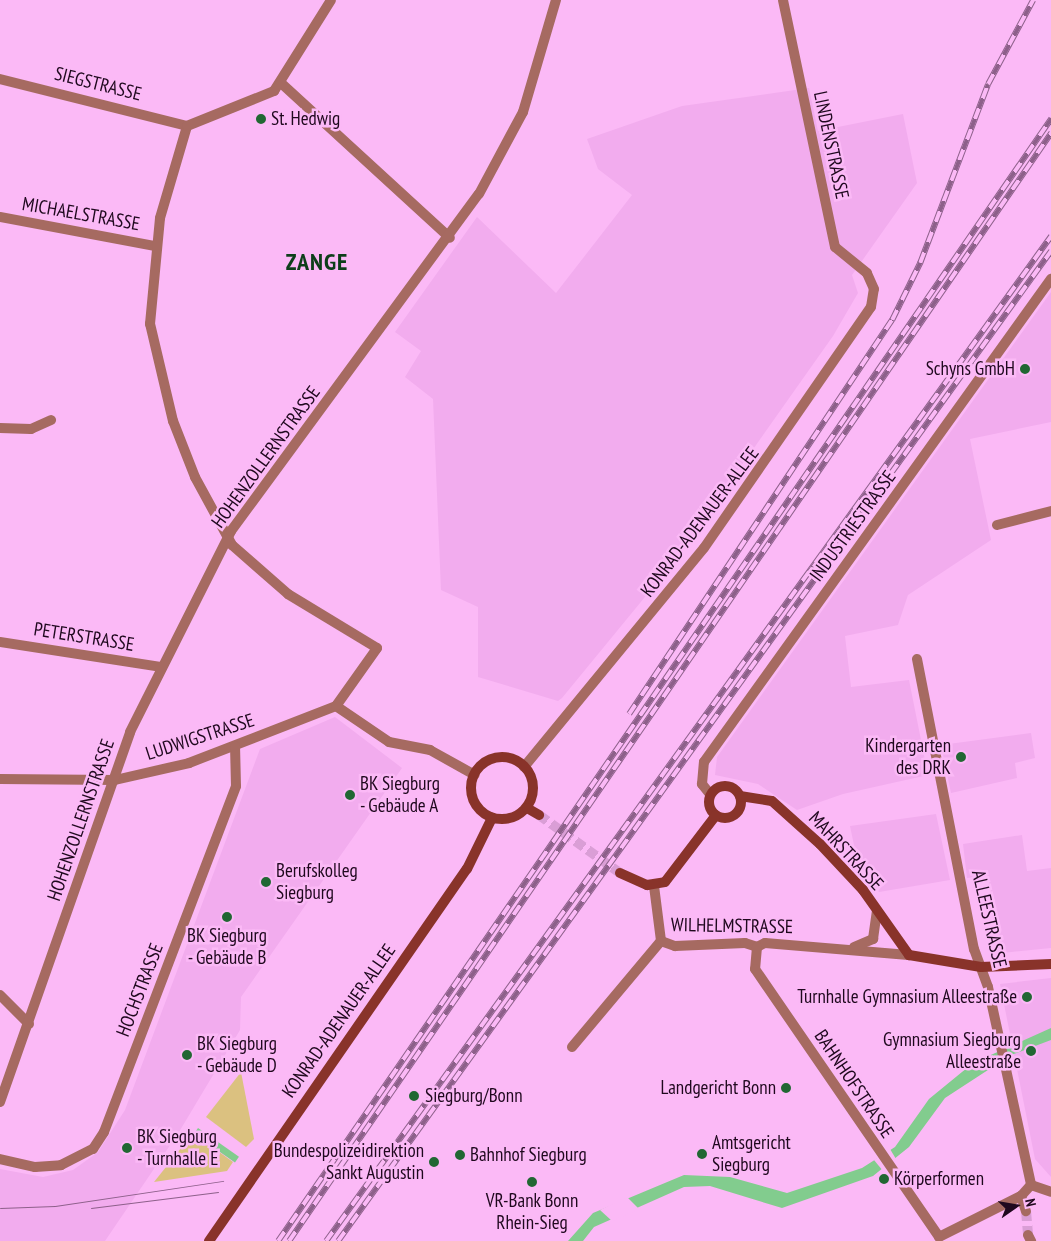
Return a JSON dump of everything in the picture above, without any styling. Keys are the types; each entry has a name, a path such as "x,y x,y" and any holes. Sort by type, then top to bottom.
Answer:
{"main road":[{"path":"497,758 524,767 533,791 527,808 511,818 492,818 472,795 475,775 497,758"},
{"path":"723,785 740,796 734,815 716,815 709,805 710,794 723,785"},
{"name":"MAHRSTRASSE","path":"740,796 760,796 782,808 863,890 909,955"},
{"path":"527,808 539,815"},
{"path":"620,874 654,886 672,876 716,815"},
{"name":"KONRAD-ADENAUER-ALLEE","path":"209,1241 467,869 492,818"},
{"name":"WILHELMSTRASSE","path":"909,955 981,967 1051,964"}],"street":[{"path":"331,0 281,83 274,91 187,126 166,187 156,246 150,324 160,375 195,477 238,552 288,594 377,648 336,706 389,742 430,750 475,775"},
{"name":"HOHENZOLLERNSTRASSE","path":"0,1102 116,780 130,732 162,667 228,537 450,238 523,112 556,0"},
{"name":"LINDENSTRASSE","path":"783,0 835,247 871,282"},
{"name":"SIEGSTRASSE","path":"0,79 187,126"},
{"path":"281,83 450,238"},
{"name":"MICHAELSTRASSE","path":"0,217 156,246"},
{"name":"INDUSTRIESTRASSE","path":"710,794 700,777 704,762 1051,280"},
{"name":"KONRAD-ADENAUER-ALLEE","path":"524,767 661,605 764,466 860,328 871,307 871,282"},
{"path":"0,428 31,429 51,420"},
{"path":"996,526 1051,511"},
{"name":"PETERSTRASSE","path":"0,642 162,667"},
{"name":"ALLEESTRASSE","path":"917,659 981,967 1031,1185"},
{"name":"LUDWIGSTRASSE","path":"0,780 116,780 235,746 336,706"},
{"name":"HOCHSTRASSE","path":"0,1159 35,1167 61,1165 93,1148 104,1132 236,786 235,746"},
{"path":"654,886 661,941"},
{"name":"WILHELMSTRASSE","path":"851,948 873,939 877,912"},
{"name":"WILHELMSTRASSE","path":"572,1047 661,941 675,946 745,943 757,947 765,943 851,948 909,955"},
{"name":"BAHNHOFSTRASSE","path":"757,947 755,969 939,1237 1021,1196"},
{"path":"0,995 29,1024"},
{"path":"1026,1211 1021,1196 1031,1185 1051,1192"}],"shaded area":[{"path":"809,88 818,131 903,114 917,183 852,275 858,293 833,336 672,564 562,698 558,701 478,677 478,607 441,590 433,399 405,377 421,351 395,332 477,217 556,293 632,195 598,169 587,139 682,106"},
{"path":"1051,292 1051,422 970,439 991,540 908,595 898,625 845,636 851,687 909,680 928,775 843,794 797,810 758,784 715,775 717,757"},
{"name":"Berufskolleg Siegburg","path":"335,717 402,768 241,997 240,1030 179,1132 105,1241 0,1241 0,1169 43,1177 73,1170 98,1152 125,1110 260,749"},
{"path":"1031,733 1035,758 1015,763 1017,778 951,793 941,745"},
{"path":"936,814 950,880 879,892 859,869 850,826"},
{"path":"1022,835 1027,871 1051,868 1051,948 1002,953 988,876 967,878 963,844"},
{"name":"Gymnasium Siegburg Alleestraße","path":"1051,978 1051,1177 1035,1159 1000,984"},
{"path":"1051,1028 1051,1040 1011,1055 945,1098 909,1147 873,1176 782,1208 710,1186 684,1187 594,1227 583,1241 568,1241 593,1213 684,1175 730,1177 787,1193 862,1168 895,1147 929,1099 973,1063"},
{"path":"241,1072 254,1139 246,1147 206,1117"},
{"path":"198,1128 239,1157 235,1162 194,1134"},
{"path":"193,1133 233,1162 227,1171 154,1182"}],"pier":[{"path":"890,1149 896,1159 883,1171 874,1160"},
{"path":"627,1197 639,1209 612,1221 600,1210"}],"tunnel":[{"path":"539,815 620,873"},
{"path":"1026,1211 1028,1235"}],"tram line":[{"path":"0,1208 55,1206 223,1181"},
{"path":"91,1208 218,1192"}],"railway":[{"path":"629,714 892,320 920,263 988,84 1033,0"},
{"path":"278,1241 1051,119"},
{"path":"289,1241 1051,133"},
{"path":"326,1241 1051,236"},
{"path":"338,1241 1051,251"}],"place":[{"name":"St. Hedwig","path":"261,119"},
{"name":"Schyns GmbH","path":"1025,369"},
{"name":"Kindergarten des DRK","path":"961,757"},
{"name":"BK Siegburg - Gebäude A","path":"350,795"},
{"name":"Berufskolleg Siegburg","path":"266,882"},
{"name":"BK Siegburg - Gebäude B","path":"227,917"},
{"name":"Turnhalle Gymnasium Alleestraße","path":"1027,997"},
{"name":"Gymnasium Siegburg Alleestraße","path":"1031,1051"},
{"name":"BK Siegburg - Gebäude D","path":"187,1055"},
{"name":"Landgericht Bonn","path":"786,1088"},
{"name":"Siegburg/Bonn","path":"414,1096"},
{"name":"BK Siegburg - Turnhalle E","path":"127,1148"},
{"name":"Amtsgericht Siegburg","path":"702,1154"},
{"name":"Bahnhof Siegburg","path":"460,1155"},
{"name":"Bundespolizeidirektion Sankt Augustin","path":"434,1162"},
{"name":"Körperformen","path":"884,1179"},
{"name":"VR-Bank Bonn Rhein-Sieg","path":"532,1182"}],"district":[{"name":"ZANGE","path":"317,262"}]}
